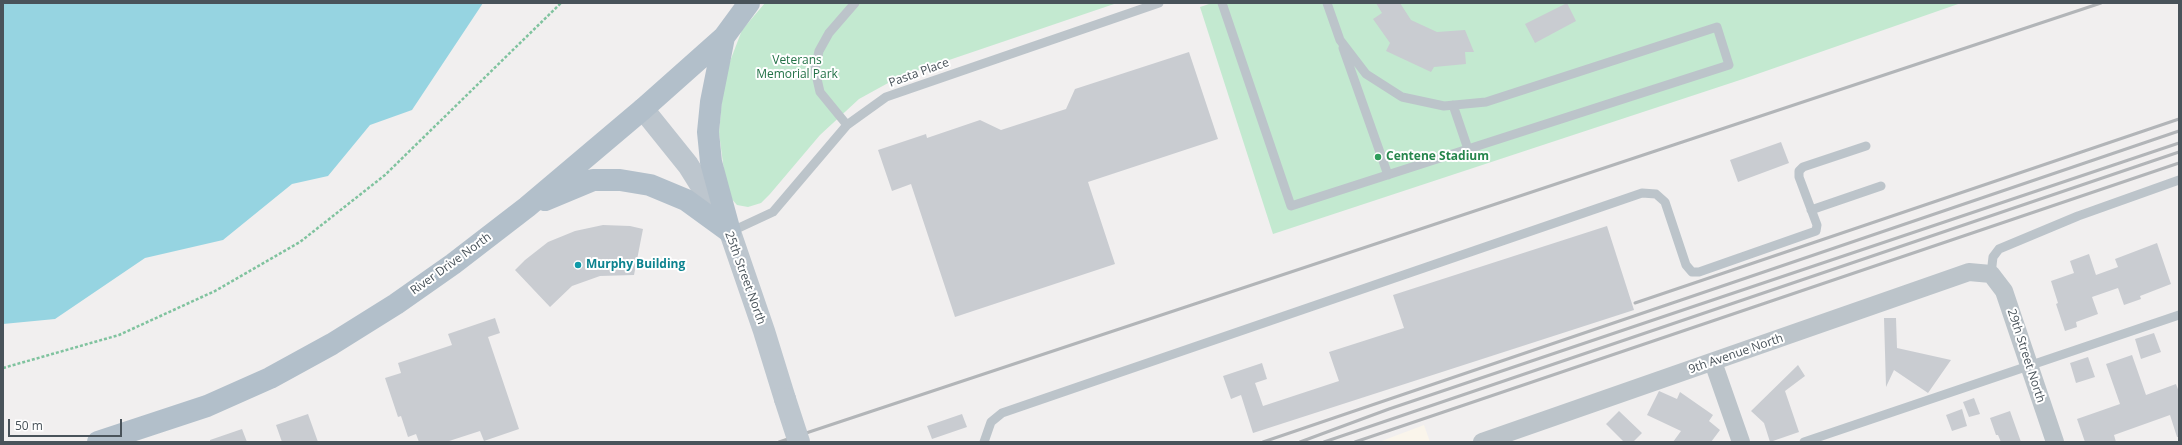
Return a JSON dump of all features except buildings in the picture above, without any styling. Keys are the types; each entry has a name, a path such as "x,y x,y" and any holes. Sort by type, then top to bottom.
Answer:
{"main road":[{"name":"River Drive North","path":"98,442 206,406 270,378 332,344 396,304 453,264 527,207 643,109 724,37 749,3"},
{"path":"724,37 710,102 708,132 711,162 730,232"},
{"path":"527,207 593,180 620,180 650,185 686,200 730,232"}],"street":[{"name":"25th Street North","path":"643,109 688,165 730,232 764,331 799,442"},
{"name":"9th Avenue North","path":"1482,442 1969,272 1990,274"},
{"name":"29th Street North","path":"1990,274 2004,291 2028,366 2055,442"},
{"path":"1713,362 1741,442"}],"lane":[{"path":"847,125 820,92 815,70 819,51 829,33 855,3"},
{"name":"Pasta Place","path":"730,232 773,212 847,125 886,97 1159,3"},
{"path":"1222,3 1291,206 1729,65 1717,27 1486,102 1444,106 1402,96 1366,74 1340,40"},
{"path":"1327,3 1388,175"},
{"path":"1453,105 1468,149"},
{"path":"984,442 991,422 1002,413 1642,193 1656,194 1665,202 1686,265 1692,272 1699,272 1816,231 1817,225 1799,177 1799,171 1803,167 1866,146"},
{"path":"1990,274 1993,257 1999,249 2078,216 2179,180"},
{"path":"1811,210 1881,186"},
{"path":"1804,442 2179,315"}],"path":[{"path":"3,368 119,335 215,291 300,242 385,175 561,3"}],"shaded area":[{"path":"1424,425 1430,442 1379,442"}],"green space":[{"name":"Veterans Memorial Park","path":"765,3 1117,3 899,77 859,99 820,135 761,203 748,207 737,205 730,197 726,186 719,133 724,77 742,30"},
{"name":"Centene Stadium","path":"1212,3 1961,3 1743,79 1273,234 1200,7"}],"water":[{"path":"3,3 483,3 412,110 370,125 328,176 292,184 223,240 145,258 55,319 3,324"}],"railway":[{"path":"779,442 2101,3"},
{"path":"1635,303 2179,119"},
{"path":"1263,442 2179,131"},
{"path":"1300,442 1389,409 2179,143"},
{"path":"1324,442 2179,152"},
{"path":"1355,442 2179,163"}],"place":[{"name":"Centene Stadium","path":"1378,157"},
{"name":"Murphy Building","path":"578,265"}]}
